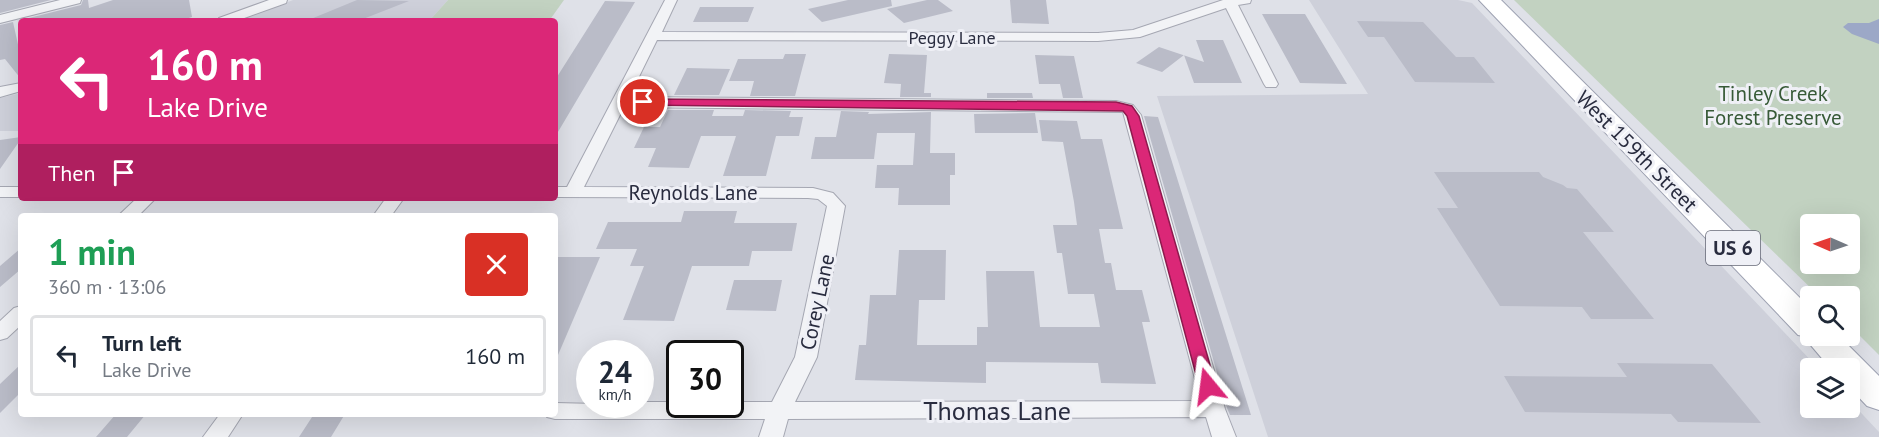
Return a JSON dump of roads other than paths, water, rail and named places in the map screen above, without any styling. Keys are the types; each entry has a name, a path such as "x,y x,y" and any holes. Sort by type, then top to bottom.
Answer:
{"main road":[{"name":"West 159th Street","path":"1489,0 1800,317"},
{"path":"1829,346 1879,397"}],"street":[{"path":"0,19 75,0"},
{"path":"232,18 282,0"},
{"path":"564,192 620,102 671,0"},
{"name":"Peggy Lane","path":"653,36 1098,37 1135,34 1230,2 1245,0"},
{"path":"1230,2 1271,84"},
{"path":"0,92 18,88"},
{"path":"620,102 1116,106 1128,108 1133,116 1224,437"},
{"path":"0,192 18,192"},
{"name":"Reynolds Lane","path":"564,192 820,193 830,198"},
{"name":"Corey Lane","path":"771,437 779,411 806,357 836,206 830,198"},
{"path":"130,213 144,201"},
{"path":"383,213 393,201"},
{"path":"0,333 18,316"},
{"name":"Thomas Lane","path":"558,411 1214,408"},
{"path":"215,437 230,417"}],"water":[{"path":"1879,19 1879,44 1852,34 1843,27 1848,23 1869,23"}],"park label":[{"name":"Tinley Creek Forest Preserve","path":"1773,105"}]}
